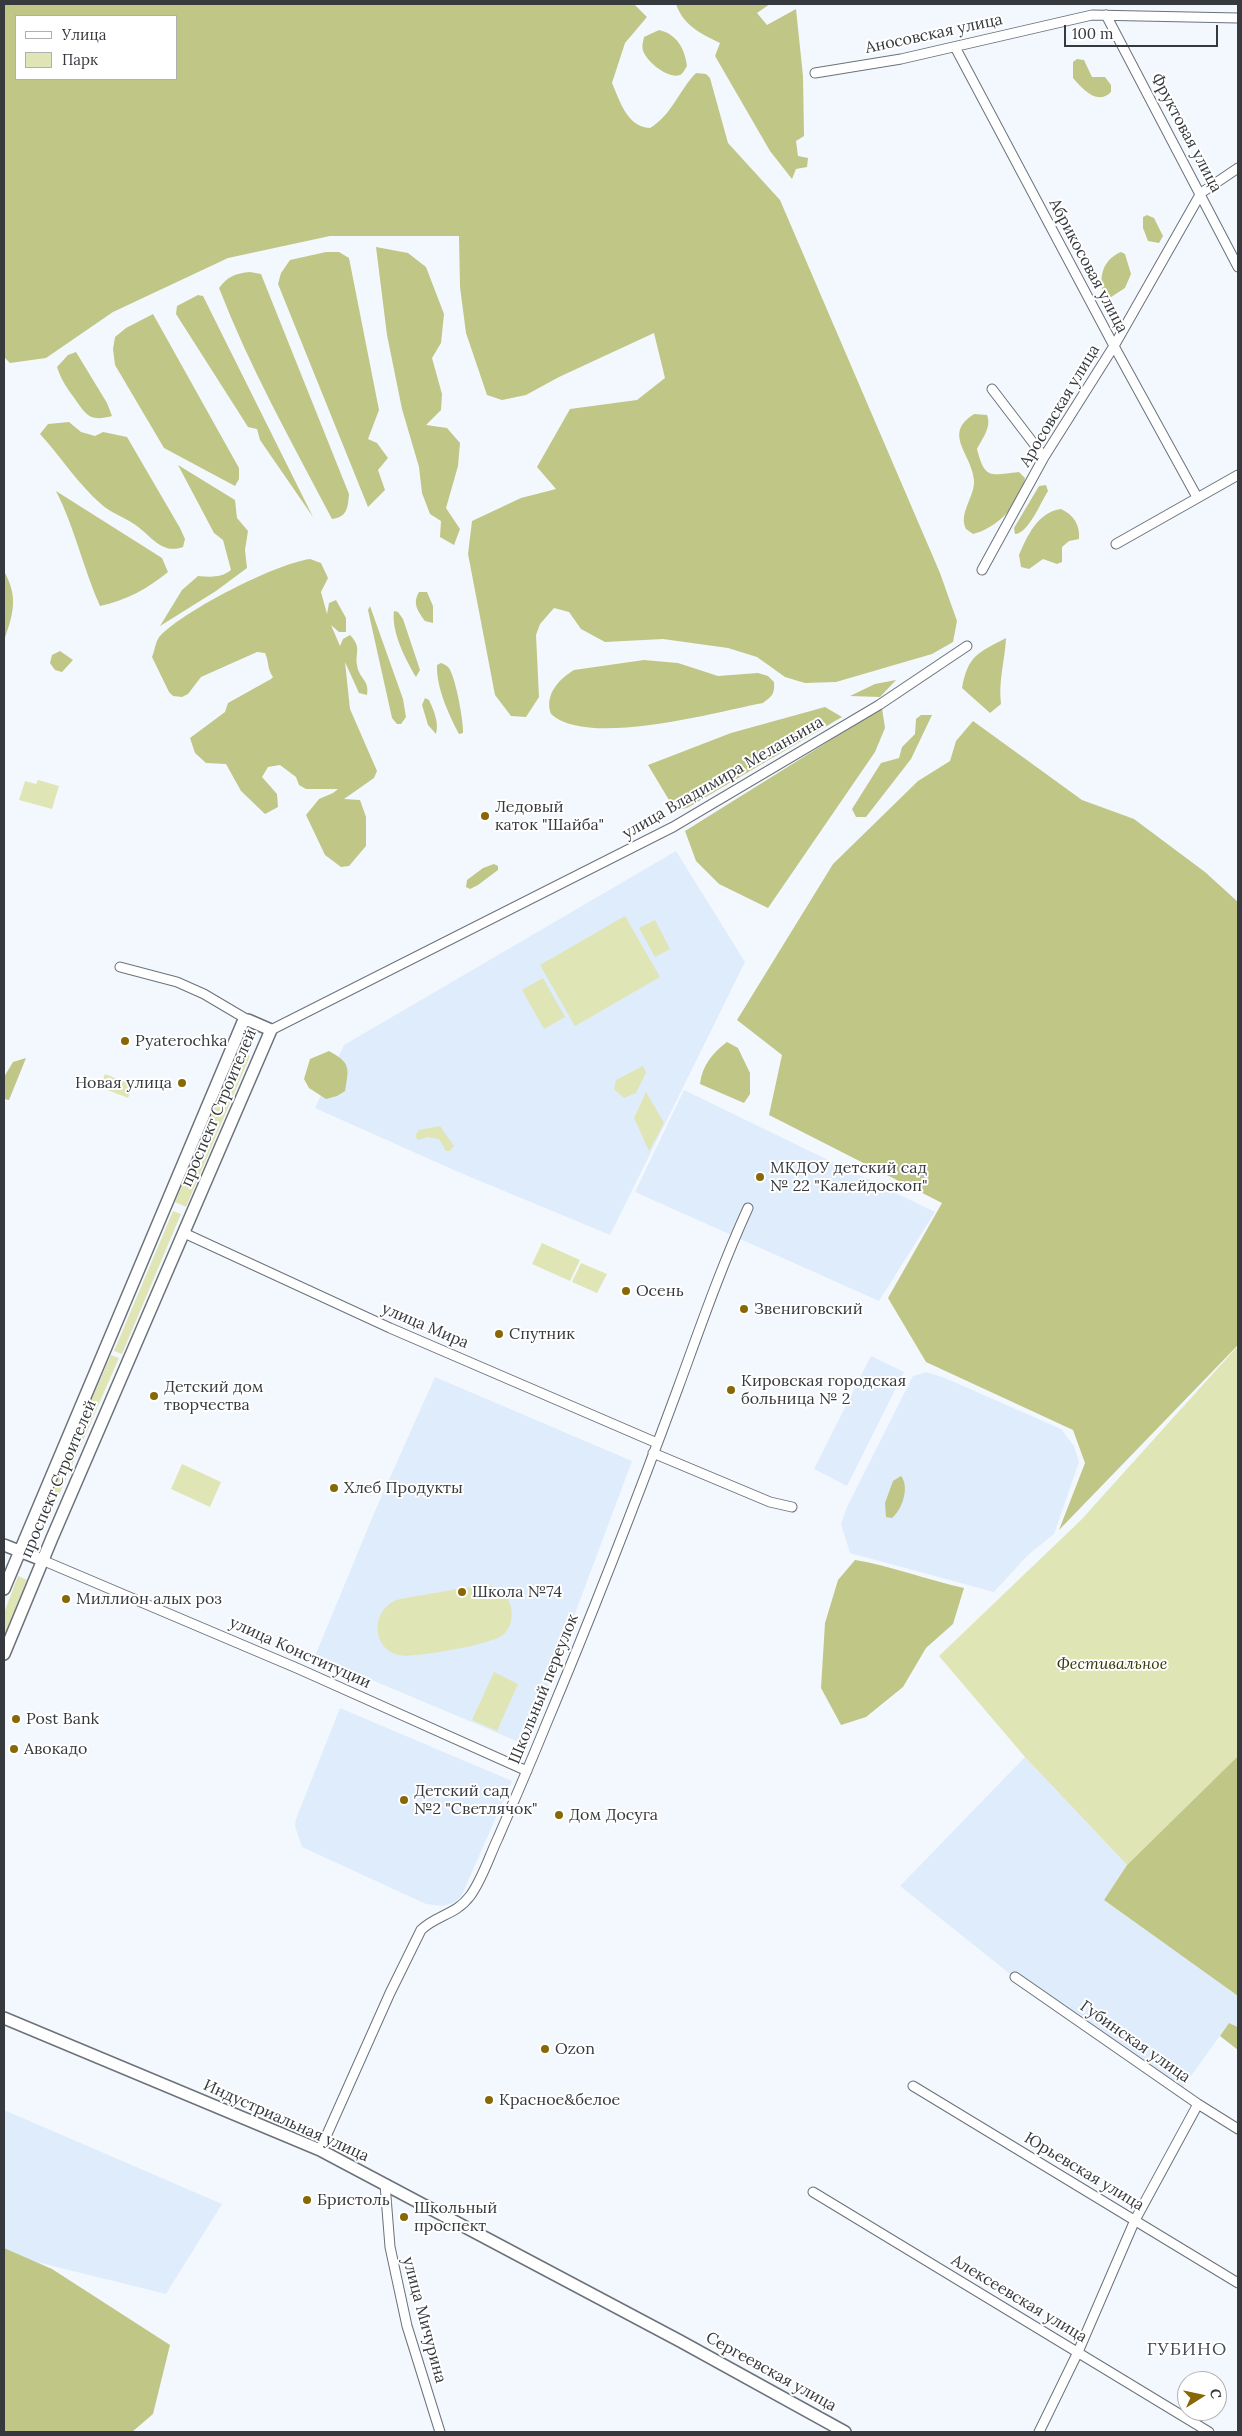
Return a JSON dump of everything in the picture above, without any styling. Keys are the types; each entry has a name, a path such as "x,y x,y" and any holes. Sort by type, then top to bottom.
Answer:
{"street":[{"name":"Аносовская улица","path":"815,73 901,59 1092,15 1238,18"},
{"name":"Фруктовая улица","path":"1106,15 1201,192 1238,266"},
{"name":"Абрикосовая улица","path":"955,47 1114,346 1197,497"},
{"name":"Аросовская улица","path":"982,570 1044,457 1114,346 1201,192 1238,168"},
{"path":"992,389 1044,457"},
{"path":"1116,544 1238,475"},
{"name":"улица Владимира Меланьина","path":"271,1030 673,827 879,705 967,646"},
{"path":"120,967 177,982 204,994 248,1020"},
{"name":"проспект Строителей","path":"4,1589 243,1022 248,1020 271,1030 42,1560 4,1654"},
{"name":"Школьный переулок","path":"320,2150 390,1993 421,1930 429,1923 458,1909 471,1895 527,1770 653,1453 713,1290 748,1208"},
{"name":"улица Мира","path":"184,1233 390,1328 657,1442"},
{"path":"653,1453 770,1502 792,1507"},
{"name":"улица Конституции","path":"4,1545 299,1669 527,1770"},
{"name":"Губинская улица","path":"1015,1977 1198,2104 1238,2129"},
{"name":"Индустриальная улица","path":"4,2018 320,2150 680,2341"},
{"name":"Юрьевская улица","path":"913,2086 1238,2282"},
{"path":"1039,2432 1078,2352 1135,2220 1198,2104"},
{"name":"улица Мичурина","path":"384,2184 390,2246 407,2326 440,2432"},
{"name":"Алексеевская улица","path":"813,2192 1209,2432"},
{"name":"Сергеевская улица","path":"680,2341 845,2432"}],"shaded area":[{"path":"676,851 745,962 610,1235 456,1171 315,1108 344,1045"},
{"path":"684,1090 935,1212 879,1301 635,1192"},
{"path":"871,1356 904,1372 847,1486 814,1469"},
{"path":"926,1372 945,1378 1061,1429 1074,1446 1079,1462 1054,1534 1027,1556 994,1592 850,1553 841,1524 847,1507 913,1376"},
{"name":"Школа №74","path":"435,1377 632,1461 526,1745 315,1656 375,1511"},
{"name":"Детский сад №2 \"Светлячок\"","path":"340,1708 512,1781 461,1897 453,1903 443,1906 426,1904 302,1847 295,1826 296,1819"},
{"path":"1025,1757 1127,1865 1104,1900 1238,1996 1238,2027 1229,2023 1181,2090 1055,2010 900,1886"},
{"path":"4,2110 222,2204 166,2294 4,2254"}],"green space":[{"path":"4,4 634,4 647,17 625,43 612,83 621,105 635,123 642,127 650,128 658,123 670,109 696,73 706,74 710,78 728,143 780,200 940,573 957,621 953,642 932,654 836,682 805,683 785,677 757,657 728,648 663,639 605,642 581,629 569,612 554,608 540,624 536,635 539,697 526,717 511,716 495,695 468,554 472,521 521,498 556,489 537,467 570,409 637,400 665,378 654,333 559,377 526,395 502,400 487,395 466,333 460,287 459,236 330,236 228,258 113,312 46,358 10,363 4,357"},
{"path":"676,4 770,4 757,13 767,25 796,9 803,76 804,136 796,141 798,156 808,158 807,167 796,169 792,179 770,151 715,56 720,43 688,23 683,18"},
{"path":"659,30 671,35 682,48 687,66 680,75 670,75 659,69 644,53 642,47 644,37"},
{"path":"1077,59 1084,60 1092,77 1105,77 1111,85 1111,92 1106,96 1095,97 1081,87 1073,78 1073,62"},
{"path":"1147,215 1154,218 1163,236 1159,243 1148,241 1143,228 1143,217"},
{"path":"376,247 408,253 426,267 444,314 441,343 432,358 442,394 441,410 426,425 447,428 460,443 458,466 446,508 460,529 454,545 440,537 441,521 430,514 422,493 419,467 402,409 387,335"},
{"path":"326,252 339,252 349,258 379,410 368,439 377,443 388,458 378,470 385,490 368,507 278,284 281,273 290,260"},
{"path":"1121,252 1125,254 1131,274 1125,288 1108,299 1103,295 1101,282 1103,270 1115,255"},
{"path":"250,272 261,274 349,494 346,511 337,518 332,519 272,405 244,347 219,288 232,276"},
{"path":"198,295 203,296 313,517 260,440 257,429 248,427 176,314 177,306"},
{"path":"153,314 239,468 239,479 235,486 164,448 115,365 113,349 115,337 126,328"},
{"path":"76,352 107,403 112,416 104,418 92,417 84,411 63,382 57,367 68,355"},
{"path":"974,414 987,415 988,419 986,433 977,449 986,471 995,474 1019,472 1025,478 1019,496 1007,513 991,527 973,534 966,529 964,517 974,486 974,480 959,437 960,429"},
{"path":"69,422 81,432 95,436 103,432 127,437 180,528 185,539 183,547 168,548 157,543 140,528 105,507 85,488 40,434 48,424"},
{"path":"178,465 235,500 237,518 248,531 245,550 247,568 216,591 160,626 182,590 198,576 220,576 231,570 223,540 214,533"},
{"path":"1046,485 1048,491 1034,517 1025,529 1015,534 1014,528 1039,486"},
{"path":"56,491 162,558 168,572 136,593 100,606 63,505"},
{"path":"1061,509 1075,521 1079,539 1069,541 1062,547 1062,562 1057,564 1043,559 1029,569 1021,567 1019,555 1034,526 1046,515"},
{"path":"310,559 321,563 328,578 321,592 327,614 329,603 336,600 346,618 346,632 339,632 331,625 340,646 343,639 350,635 356,643 358,670 368,690 367,695 359,693 345,662 350,709 377,771 374,778 344,799 360,800 366,817 366,846 349,866 341,867 325,855 306,815 319,799 338,789 306,789 299,785 296,777 280,765 268,767 262,777 277,794 278,807 265,814 241,791 226,764 206,763 195,753 190,738 225,712 228,703 273,677 265,653 257,652 201,677 188,694 182,697 173,696 169,692 152,657 160,636 172,625 189,614 231,590 275,569"},
{"path":"4,571 12,590 13,606 4,641"},
{"path":"419,592 427,592 433,606 433,623 425,621 418,611 416,600"},
{"path":"370,606 403,699 406,717 401,724 397,724 392,718 368,610"},
{"path":"394,611 398,612 403,619 420,670 416,677 397,637"},
{"path":"1006,638 1001,679 1001,704 990,713 962,688 964,677 967,668 976,656"},
{"path":"60,651 73,660 62,672 55,670 50,663 52,655"},
{"path":"644,660 678,663 718,676 758,673 768,676 774,682 774,689 771,696 763,703 653,725 593,728 569,724 551,714 549,707 554,688 574,670"},
{"path":"441,663 451,671 461,709 463,733 459,734 447,710 441,691 437,665"},
{"path":"896,680 880,697 850,696 875,684"},
{"path":"425,698 429,700 436,717 436,734 428,725 422,705"},
{"path":"825,707 842,717 687,808 675,810 648,765 731,733"},
{"path":"882,708 885,728 875,752 768,908 719,884 696,861 685,831"},
{"path":"921,715 932,715 911,759 866,817 856,817 852,809 881,763 899,758 902,747 915,734 916,719"},
{"path":"973,721 1082,800 1134,819 1205,872 1238,902 1238,1345 1059,1530 1085,1463 1073,1430 926,1362 888,1298 942,1203 769,1115 782,1055 737,1020 833,864 918,781 950,761 956,741"},
{"path":"38,780 59,786 52,809 19,800 25,781 36,784"},
{"path":"494,864 498,866 498,870 478,885 470,889 466,887 467,880 483,868"},
{"path":"625,916 660,977 575,1026 540,965"},
{"path":"655,920 670,949 655,957 639,928"},
{"path":"543,978 565,1017 544,1029 522,990"},
{"path":"727,1042 738,1048 750,1073 750,1094 744,1103 700,1084 703,1071 709,1060"},
{"path":"239,1051 250,1056 186,1207 175,1202"},
{"path":"329,1051 345,1063 347,1077 345,1091 337,1096 326,1099 309,1088 304,1079 310,1059"},
{"path":"26,1058 9,1100 4,1099 4,1077 13,1062"},
{"path":"643,1066 646,1073 636,1093 624,1098 614,1089 616,1080"},
{"path":"105,1074 133,1085 128,1098 100,1087"},
{"path":"646,1092 664,1123 649,1151 634,1118"},
{"path":"440,1126 454,1146 450,1151 446,1151 439,1139 428,1137 418,1140 415,1136 419,1130"},
{"path":"173,1211 181,1214 122,1354 114,1351"},
{"path":"542,1243 580,1260 570,1281 532,1264"},
{"path":"581,1263 607,1274 597,1293 572,1282"},
{"name":"Фестивальное","path":"1236,1348 1238,1349 1238,1756 1127,1865 1025,1757 939,1656 1081,1520"},
{"path":"111,1355 119,1358 45,1527 37,1524"},
{"path":"182,1464 221,1482 210,1507 171,1489"},
{"path":"901,1476 905,1486 902,1504 892,1518 886,1517 885,1503 893,1481"},
{"path":"855,1560 964,1588 953,1624 926,1648 903,1687 866,1717 841,1725 821,1688 825,1623 838,1580"},
{"path":"18,1576 27,1580 4,1638 4,1613"},
{"path":"487,1584 502,1593 508,1599 511,1607 512,1615 508,1629 496,1639 435,1653 406,1656 389,1651 382,1644 379,1636 379,1618 391,1603 400,1599"},
{"path":"494,1672 518,1684 497,1731 472,1720"},
{"path":"1238,1756 1238,1996 1104,1900 1127,1865"},
{"path":"1229,2023 1238,2027 1238,2050 1220,2036"},
{"path":"4,2248 52,2269 170,2345 153,2414 132,2432 4,2432"}],"place":[{"name":"Ледовый каток \"Шайба\"","path":"485,816"},
{"name":"Pyaterochka","path":"125,1041"},
{"name":"Новая улица","path":"182,1083"},
{"name":"МКДОУ детский сад № 22 \"Калейдоскоп\"","path":"760,1177"},
{"name":"Осень","path":"626,1291"},
{"name":"Звениговский","path":"744,1309"},
{"name":"Спутник","path":"499,1334"},
{"name":"Кировская городская больница № 2","path":"731,1390"},
{"name":"Детский дом творчества","path":"154,1396"},
{"name":"Хлеб Продукты","path":"334,1488"},
{"name":"Школа №74","path":"462,1592"},
{"name":"Миллион алых роз","path":"66,1599"},
{"name":"Post Bank","path":"16,1719"},
{"name":"Авокадо","path":"14,1749"},
{"name":"Детский сад №2 \"Светлячок\"","path":"404,1800"},
{"name":"Дом Досуга","path":"559,1815"},
{"name":"Ozon","path":"545,2049"},
{"name":"Красное&белое","path":"489,2100"},
{"name":"Бристоль","path":"307,2200"},
{"name":"Школьный проспект","path":"404,2217"}],"district":[{"name":"ГУБИНО","path":"1187,2350"}]}
